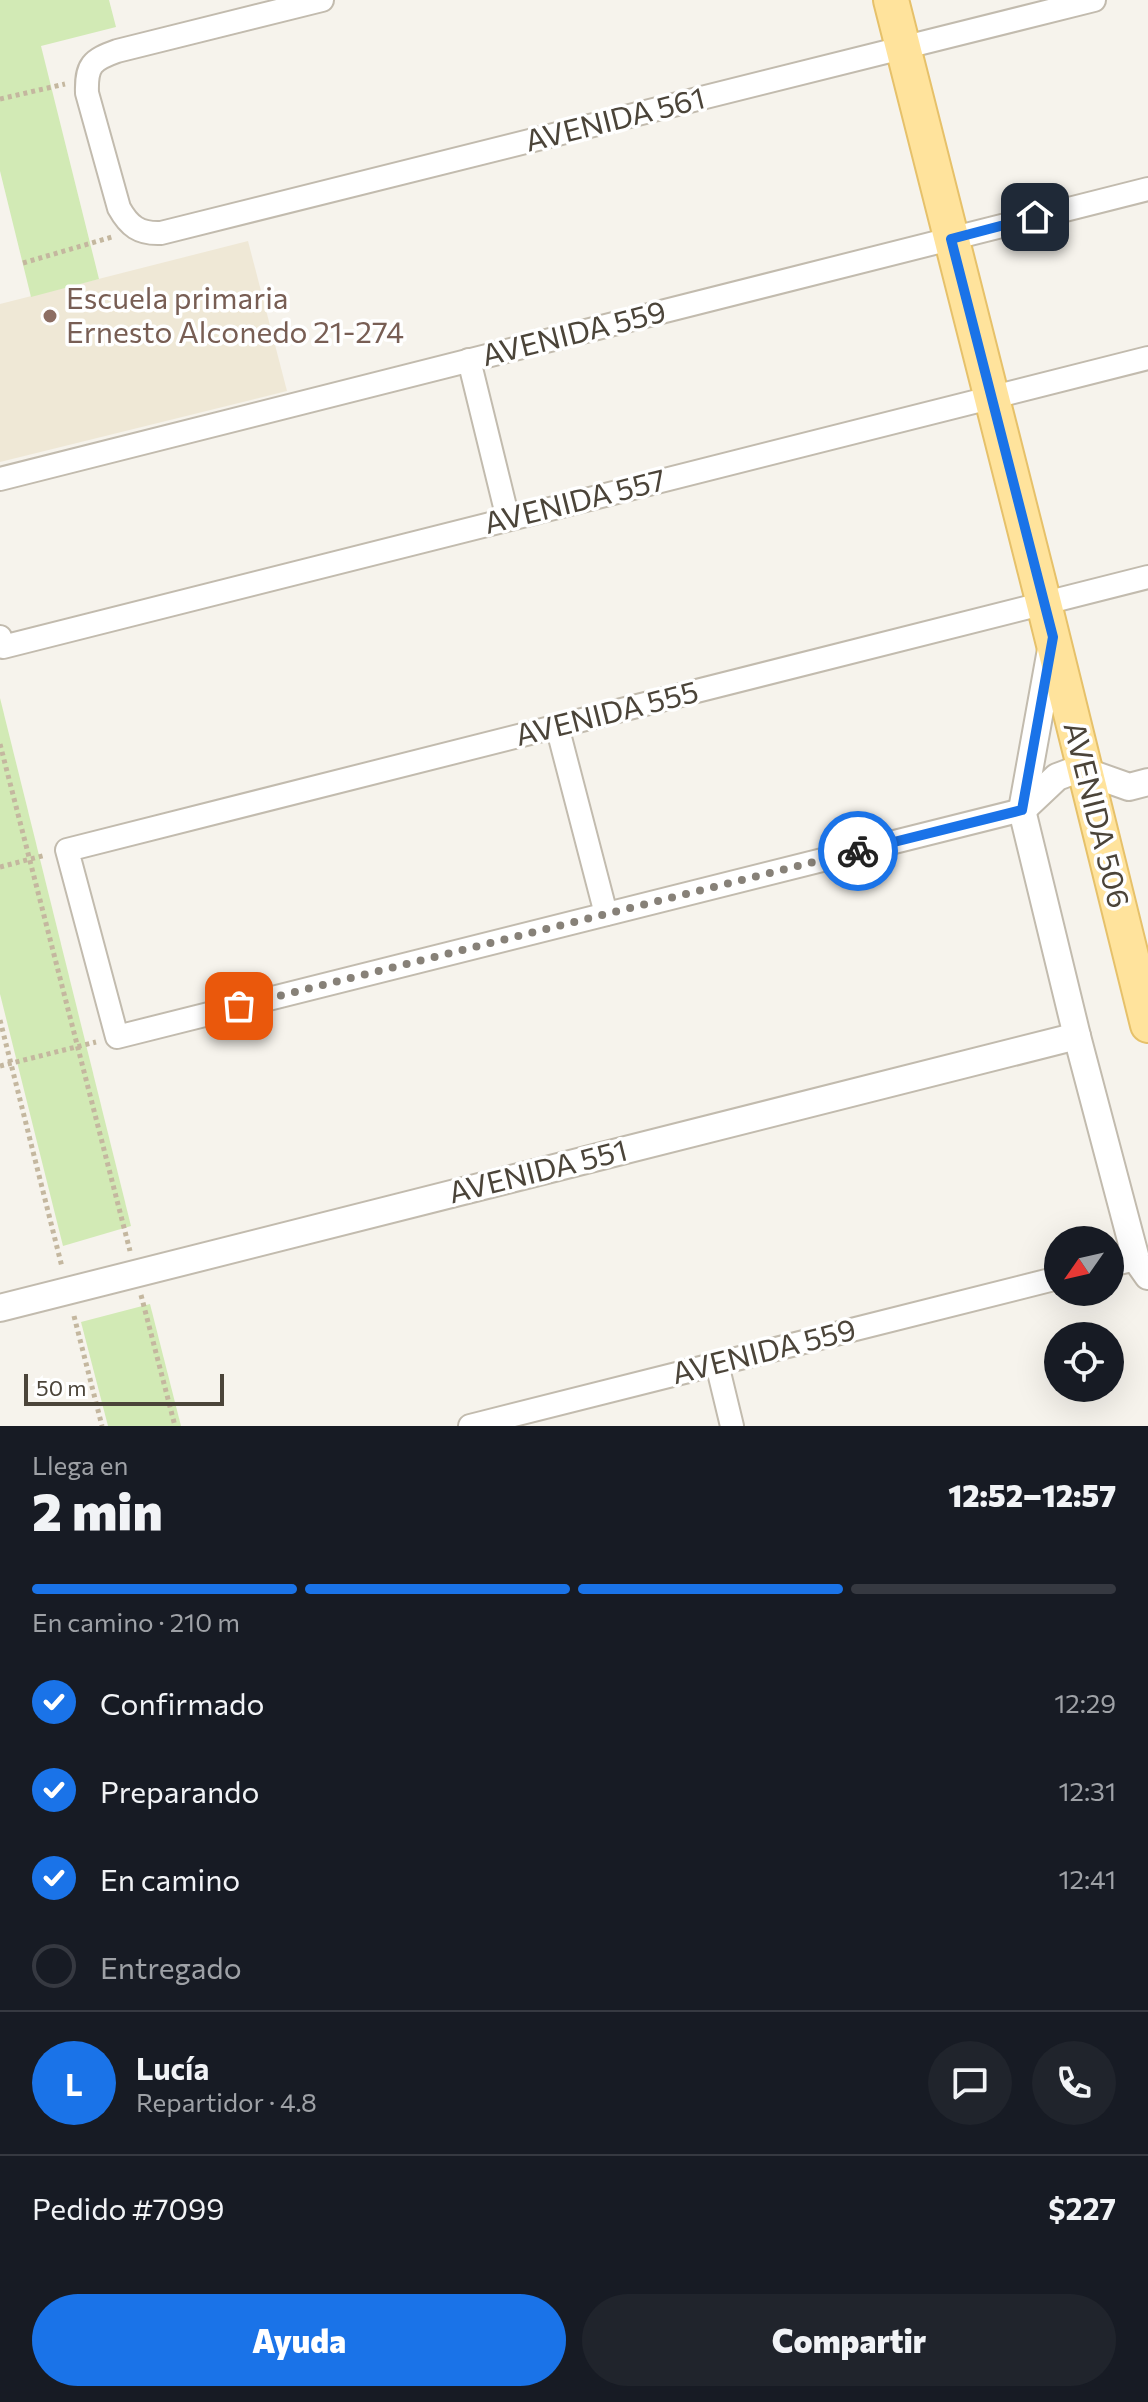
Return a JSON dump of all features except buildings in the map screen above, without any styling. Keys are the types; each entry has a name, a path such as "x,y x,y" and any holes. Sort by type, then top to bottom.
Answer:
{"main road":[{"name":"AVENIDA 506","path":"891,0 1148,1025"}],"street":[{"path":"136,230 119,208 87,93 88,72 102,56 117,51 322,0"},
{"name":"AVENIDA 561","path":"136,230 147,234 161,233 1094,0"},
{"name":"AVENIDA 559","path":"0,479 1148,189"},
{"name":"AVENIDA 557","path":"1,642 508,519 1148,358"},
{"path":"469,360 508,519"},
{"name":"AVENIDA 555","path":"67,850 1148,577"},
{"path":"1053,637 1022,810 1077,1036 1144,1266 1124,1265"},
{"path":"557,726 606,914"},
{"path":"67,850 117,1037 1022,810 1057,777 1073,771 1084,771 1129,787 1148,782"},
{"name":"AVENIDA 551","path":"0,1308 1077,1036"},
{"name":"AVENIDA 559","path":"470,1426 1044,1282"},
{"path":"717,1364 732,1426"}],"path":[{"path":"0,99 88,72"},
{"path":"23,263 136,230"},
{"path":"0,744 175,1426"},
{"path":"0,867 67,850"},
{"path":"0,1020 102,1426"},
{"path":"0,1066 117,1037"}],"shaded area":[{"path":"248,241 287,391 0,462 0,304"}],"green space":[{"path":"0,0 109,0 116,27 41,46 99,279 31,297 0,171"},
{"path":"0,698 131,1226 63,1246 0,994"},
{"path":"150,1304 181,1426 108,1426 81,1322"}],"way so far":[{"path":"239,1006 858,851"}],"place":[{"name":"Escuela primaria Ernesto Alconedo 21-274","path":"50,316"}],"route":[{"path":"858,851 1022,810 1053,637 951,239 1035,217"}]}
